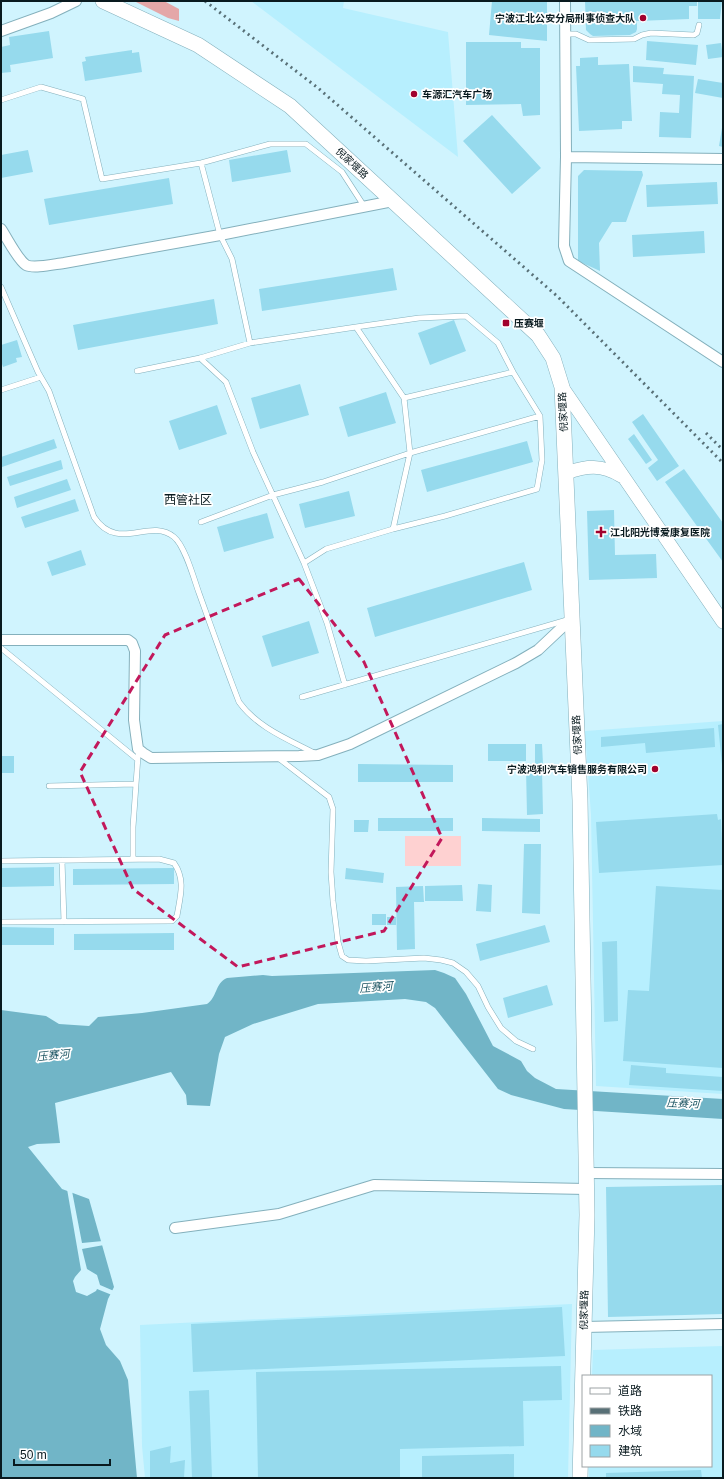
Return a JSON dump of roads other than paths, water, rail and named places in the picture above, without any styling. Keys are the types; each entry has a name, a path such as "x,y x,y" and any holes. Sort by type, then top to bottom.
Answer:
{"main road":[{"name":"倪家堰路","path":"103,1 198,45 290,106 538,335 553,358 562,387 580,800 586,1143 583,1375"},
{"name":"倪家堰路","path":"580,1478 582,1402"}],"street":[{"path":"1,31 51,13 76,1"},
{"path":"565,1 566,157 564,246 569,261 723,362"},
{"path":"566,157 723,159"},
{"path":"1,229 22,261 28,266 33,266 64,263 220,236 393,201"},
{"path":"562,387 723,622"},
{"path":"566,473 578,469 593,467 610,469 623,476"},
{"path":"1,640 128,640 132,643 135,651 134,720 138,754 143,753 151,758 277,757 318,755 350,744 538,650 572,618"},
{"path":"586,1173 723,1174"},
{"path":"175,1228 279,1214 374,1186 586,1190"},
{"path":"584,1327 723,1324"}],"lane":[{"path":"565,34 576,34 589,40 634,39 651,33 694,35 697,32 699,25"},
{"path":"1,100 41,87 83,99 102,179 201,162 270,144 306,144 342,172 364,206"},
{"path":"201,162 220,236 232,259 250,343"},
{"path":"1,287 40,377 49,391 94,517 108,532 119,534 153,531 165,533 174,537 181,545 190,567 239,702 247,713 260,723 318,755"},
{"path":"137,371 200,358 250,343 418,318 466,316 498,343 513,372 540,416 542,460 537,489 445,516 393,529 326,550 304,562"},
{"path":"356,327 404,398 410,453 393,529"},
{"path":"200,358 226,382 253,452 304,562 327,623 344,685"},
{"path":"404,398 513,372"},
{"path":"1,390 40,377"},
{"path":"201,522 273,495 323,482 410,453 540,416"},
{"path":"302,697 572,618"},
{"path":"1,648 138,754 135,784 133,859"},
{"path":"277,757 329,797 332,809 331,872 333,902 338,942 342,956 348,960 366,961 424,958 453,963 466,972 478,986 488,1007 501,1028 516,1041 533,1049"},
{"path":"49,786 135,784"},
{"path":"1,861 159,859 174,863 180,871 181,880 177,916 172,921 1,922"},
{"path":"62,860 64,922"}],"water":[{"name":"压赛河","path":"435,970 455,978 466,994 493,1046 521,1061 527,1071 535,1078 556,1089 723,1099 723,1119 564,1109 511,1095 498,1089 435,1008 426,1002 405,999 318,1004 253,1024 225,1037 219,1054 210,1106 187,1105 186,1095 171,1072 55,1103 60,1143 37,1144 28,1147 62,1189 89,1199 114,1287 108,1299 100,1329 106,1345 120,1361 128,1380 137,1478 1,1478 1,1010 46,1016 59,1024 89,1026 98,1017 142,1013 207,1004 213,998 220,983 227,978 263,975 272,976"}],"railway":[{"path":"205,1 318,88 557,296 723,463"},
{"path":"706,433 723,450"}],"place":[{"name":"宁波江北公安分局刑事侦查大队","path":"643,18"},
{"name":"车源汇汽车广场","path":"414,94"},
{"name":"压赛堰","path":"506,323"},
{"name":"江北阳光博爱康复医院","path":"601,532"},
{"name":"宁波鸿利汽车销售服务有限公司","path":"655,769"}],"district":[{"name":"西管社区","path":"188,500"}]}
